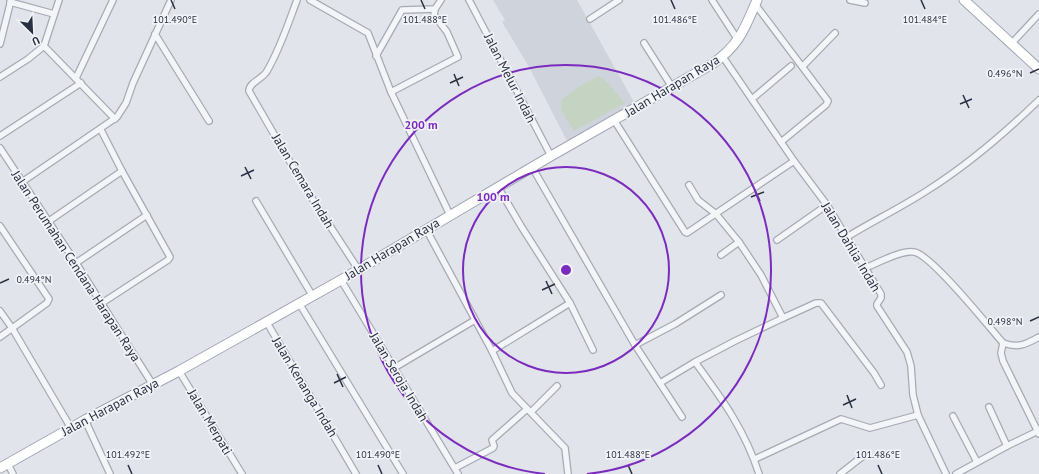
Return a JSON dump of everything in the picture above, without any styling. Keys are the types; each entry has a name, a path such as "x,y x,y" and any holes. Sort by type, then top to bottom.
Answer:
{"main road":[{"path":"964,0 1038,66"},
{"name":"Jalan Harapan Raya","path":"4,466 84,420 179,371 299,302 341,280 722,57 738,40 756,2"}],"street":[{"path":"0,77 28,59 44,46 59,0"},
{"path":"0,136 78,81 114,0"},
{"path":"22,182 101,130 115,119 126,103 133,83 171,0"},
{"name":"Jalan Cemara Indah","path":"297,0 276,54 267,72 251,86 249,91 304,186 358,269"},
{"path":"310,0 368,33 391,92 450,215"},
{"path":"391,92 458,57 447,32 434,15 441,0"},
{"name":"Jalan Melur Indah","path":"469,0 551,156"},
{"path":"590,19 619,0"},
{"path":"712,0 738,40"},
{"path":"850,0 865,3"},
{"path":"0,44 10,1 54,14"},
{"path":"756,2 828,101 781,142"},
{"path":"376,56 402,10 436,9"},
{"path":"1012,43 1039,14"},
{"path":"803,66 835,33"},
{"path":"156,34 209,121"},
{"path":"644,43 672,87"},
{"path":"44,46 115,119"},
{"name":"Jalan Dahlia Indah","path":"722,57 794,161 827,205 881,294 881,298 877,304 878,308 907,352 910,360 913,395 918,415 946,474"},
{"path":"752,99 791,66"},
{"path":"847,237 931,188 972,158 1039,100"},
{"path":"614,120 685,232 690,232 794,161"},
{"path":"101,130 170,257 168,260 102,303"},
{"name":"Jalan Perumahan Cendana Harapan Raya","path":"0,148 76,262 153,385"},
{"path":"532,167 635,345 682,417"},
{"path":"49,221 122,171"},
{"path":"689,185 697,200 716,214 739,242 761,275 783,318"},
{"path":"498,187 570,303 593,350"},
{"path":"256,201 312,295"},
{"path":"777,240 827,205"},
{"path":"76,262 147,215"},
{"path":"0,226 49,299 47,304 0,337"},
{"path":"426,229 492,351 512,393 565,448 568,474"},
{"path":"721,255 739,242"},
{"path":"866,268 905,252 916,252 926,258 952,284 1003,343 1014,347 1020,346 1039,337"},
{"name":"Jalan Seroja Indah","path":"341,280 458,474"},
{"path":"635,345 672,326 721,295"},
{"path":"299,302 403,474"},
{"path":"492,351 570,303"},
{"path":"660,382 735,341 816,303 821,303 874,373 881,385"},
{"path":"0,311 12,328 71,428"},
{"path":"394,368 475,320"},
{"name":"Jalan Kenanga Indah","path":"266,321 356,474"},
{"path":"956,474 1007,446 1038,432 1003,361 1001,353 1003,343"},
{"path":"695,362 738,423 755,459 759,474"},
{"name":"Jalan Merpati","path":"179,371 242,474"},
{"path":"455,468 493,448 494,446 492,440 557,386"},
{"path":"989,407 1007,446"},
{"path":"755,459 841,419 870,428 918,415"},
{"path":"953,416 977,462"},
{"path":"84,420 110,474"},
{"path":"840,474 863,456"},
{"path":"4,466 13,474"}],"shaded area":[{"path":"493,0 577,0 635,104 568,143 528,65 502,22 505,20"}],"green space":[{"path":"599,76 606,81 625,103 574,131 561,110 562,99 578,87"}]}
